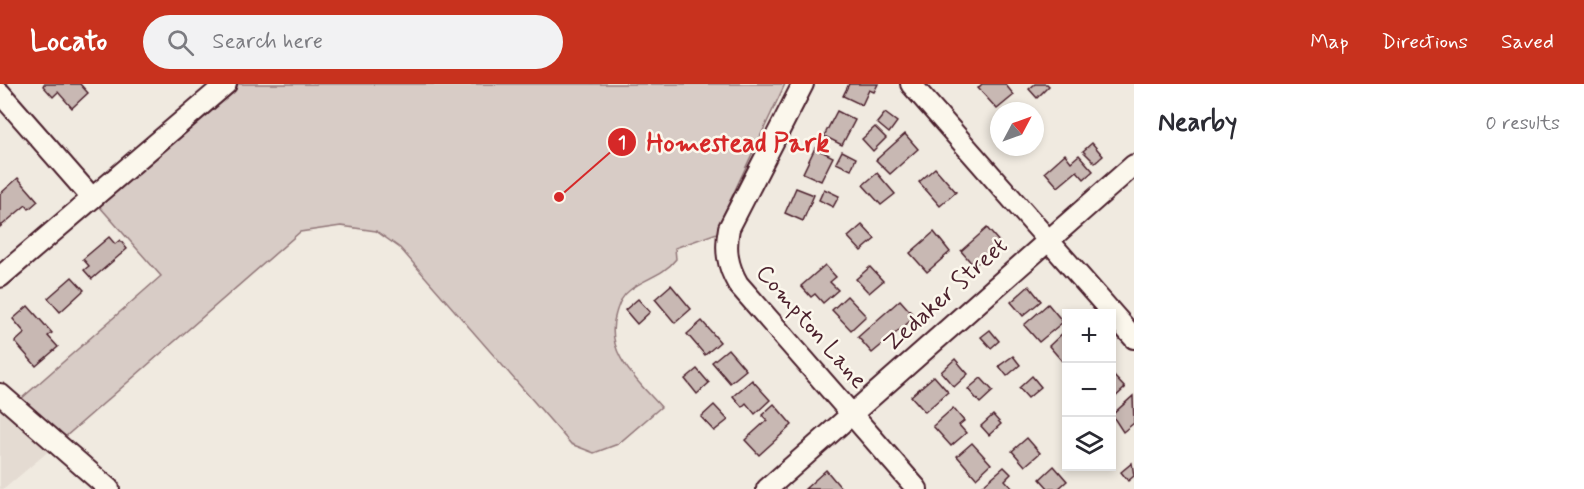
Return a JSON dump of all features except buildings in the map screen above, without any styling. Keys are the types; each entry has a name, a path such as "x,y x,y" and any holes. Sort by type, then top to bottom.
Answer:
{"street":[{"path":"0,277 226,84"},
{"name":"Compton Lane","path":"802,84 729,228 726,244 727,259 738,284 917,489"},
{"path":"911,84 1134,338"},
{"path":"0,93 92,198"},
{"name":"Zedaker Street","path":"767,489 1134,165"},
{"path":"0,394 109,489"}],"shaded area":[{"path":"226,84 785,84 720,222 717,233 675,248 676,259 671,265 630,290 620,303 613,327 618,353 633,376 661,407 618,444 594,453 571,444 400,248 376,231 341,226 300,232 57,444 13,406 161,276 92,198"},
{"path":"0,394 57,444 4,489 0,489"}],"place":[{"name":"Homestead Park","path":"559,197"}]}
